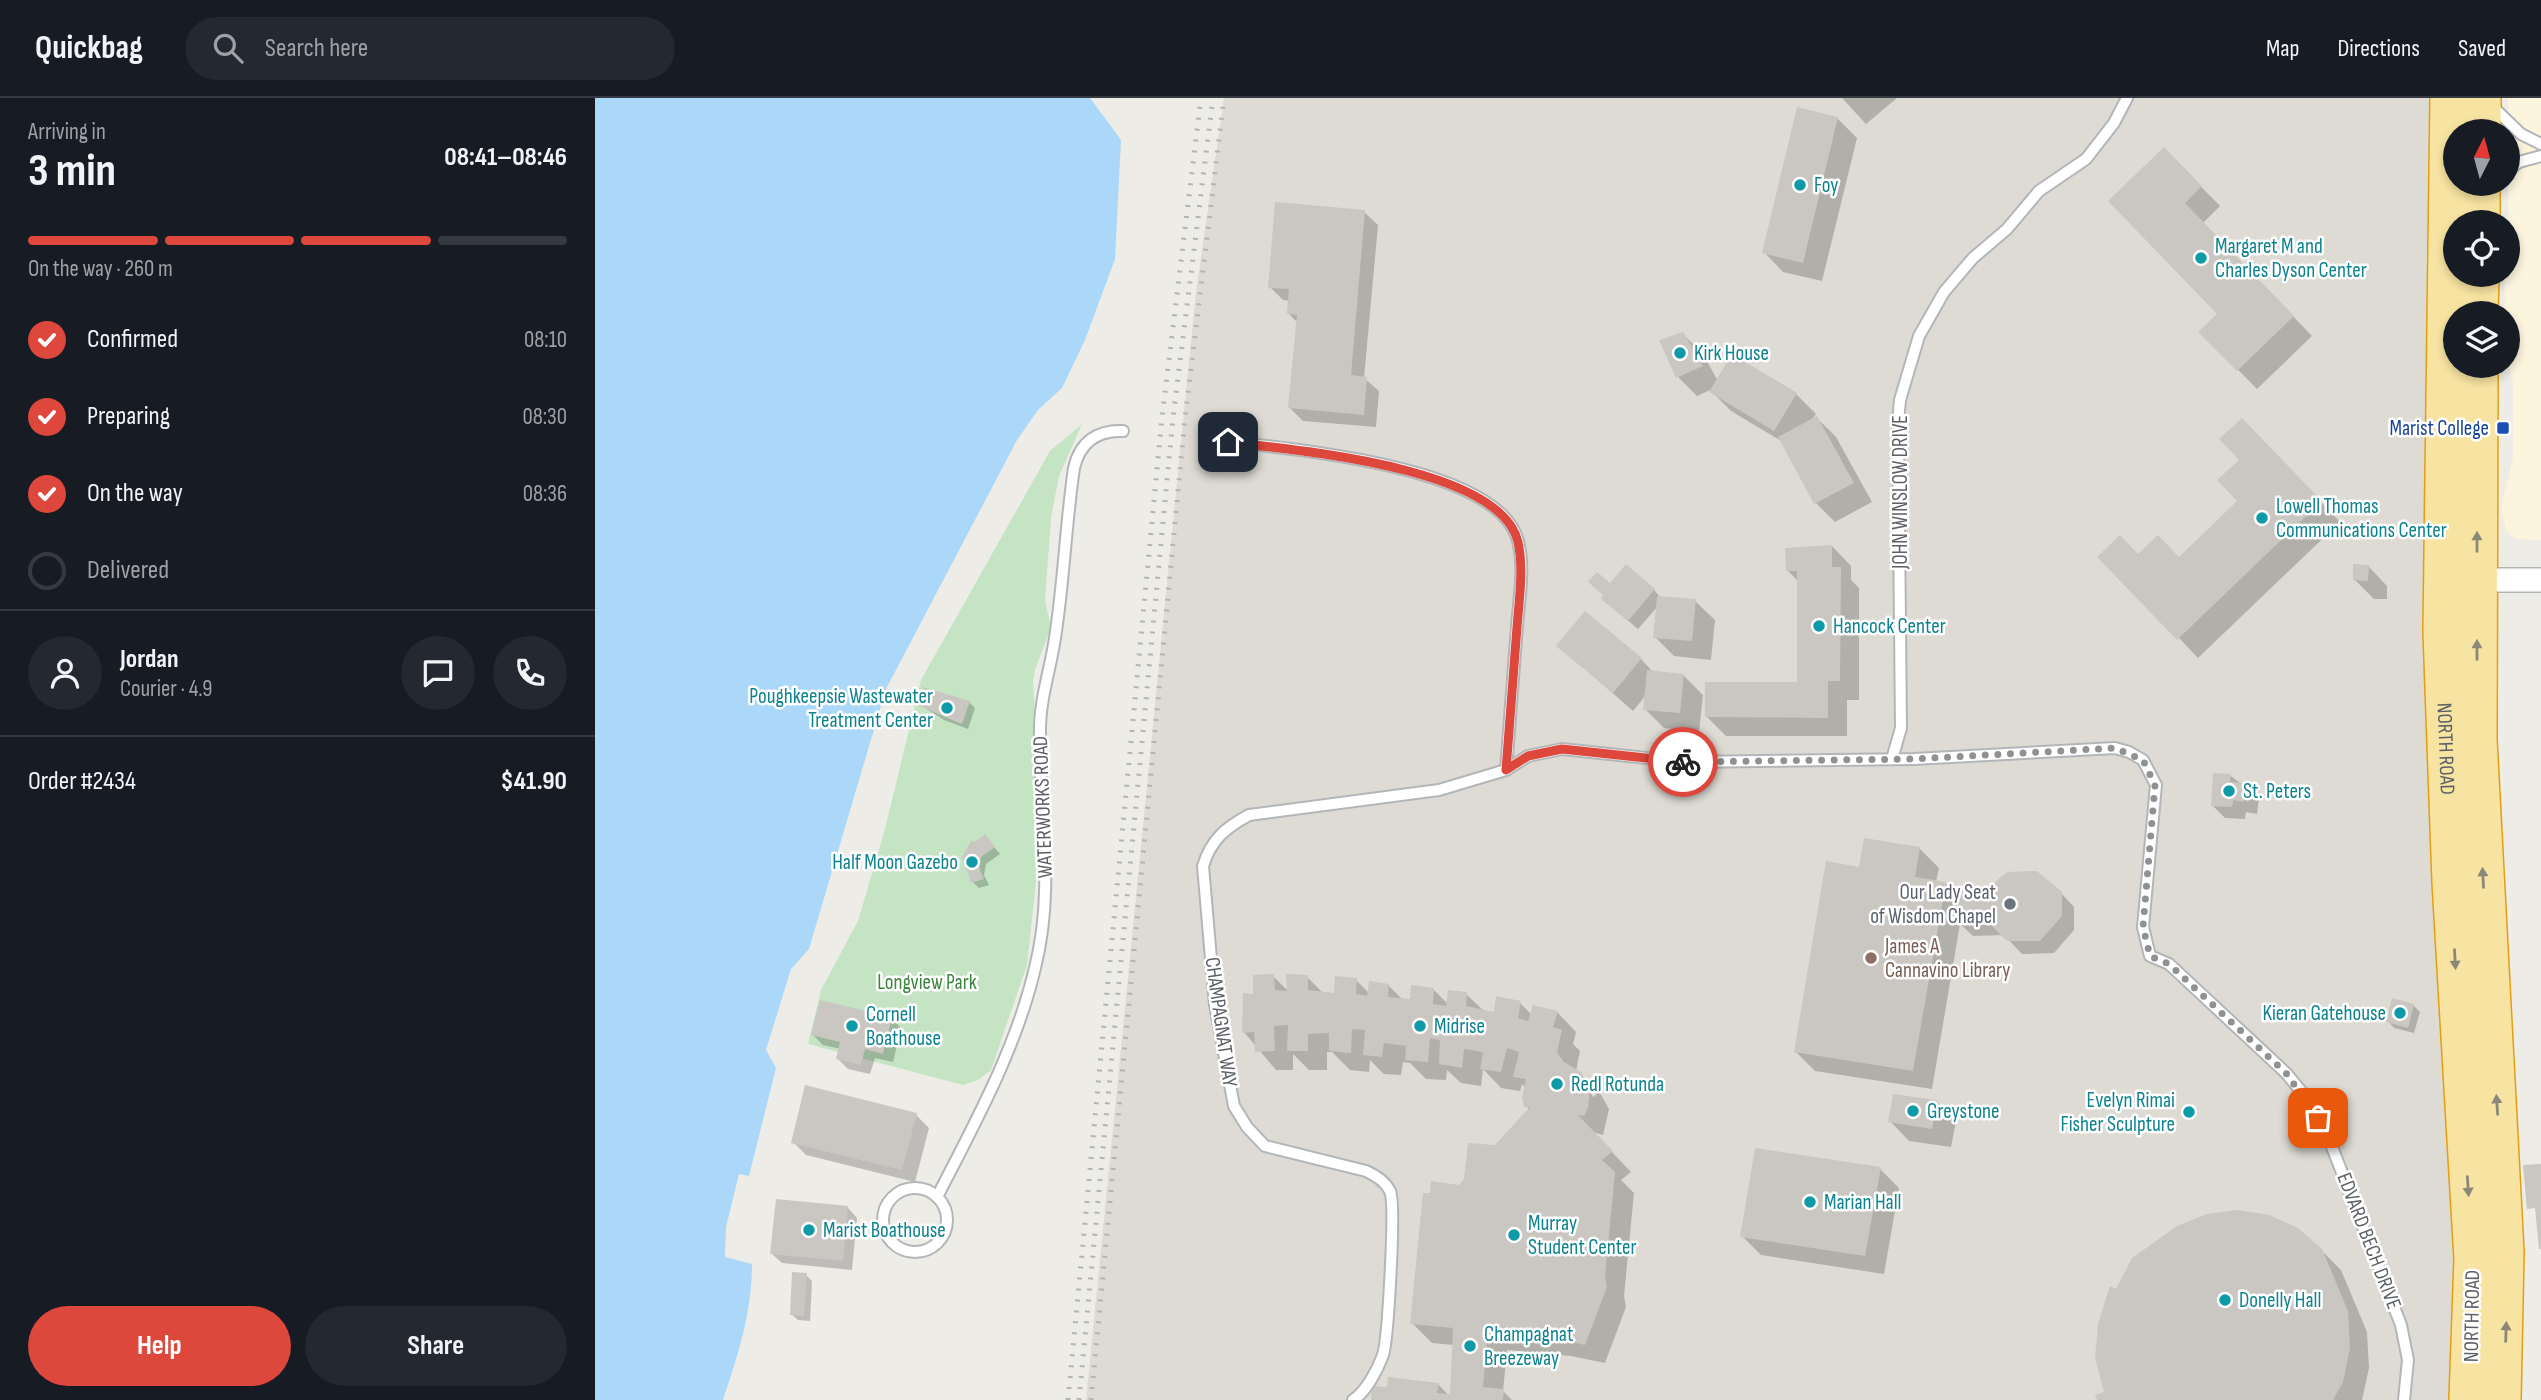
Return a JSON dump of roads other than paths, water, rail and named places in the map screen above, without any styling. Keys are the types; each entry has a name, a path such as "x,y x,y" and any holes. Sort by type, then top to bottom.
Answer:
{"highway":[{"name":"NORTH ROAD","path":"2449,98 2460,580 2480,814 2505,1252 2502,1400"},
{"path":"2483,119 2484,98"},
{"name":"NORTH ROAD","path":"2468,1400 2473,1259 2448,830 2460,580 2478,378"}],"street":[{"path":"2460,580 2541,580"}],"lane":[{"name":"JOHN WINSLOW DRIVE","path":"1892,759 1901,728 1898,422 1900,400 1919,336 1944,292 1973,258 2007,229 2039,191 2086,159 2115,123 2127,98"},
{"path":"2484,98 2512,127 2541,144"},
{"path":"2520,162 2541,156"},
{"name":"WATERWORKS ROAD","path":"937,1196 995,1079 1023,1012 1035,969 1044,924 1047,881 1039,734 1041,701 1056,633 1074,468 1079,452 1087,442 1106,432 1123,431"},
{"path":"1206,439 1318,451 1414,474 1451,484 1485,502 1506,519 1518,540 1521,575 1506,770"},
{"path":"1506,770 1528,756 1562,749 1684,762 1892,759"},
{"name":"EDVARD BECH DRIVE","path":"1892,759 2100,749 2129,752 2143,760 2155,785 2143,927 2150,956 2169,964 2286,1073 2310,1102 2327,1134 2401,1325 2408,1360 2405,1400"},
{"name":"CHAMPAGNAT WAY","path":"1353,1400 1361,1395 1383,1354 1394,1224 1390,1192 1378,1176 1366,1171 1265,1146 1247,1127 1234,1106 1215,1005 1203,866 1209,847 1226,827 1249,815 1439,790 1506,770"},
{"path":"918,1188 937,1196 947,1216 943,1238 925,1252 902,1251 893,1245 887,1237 882,1219 891,1199 898,1192 918,1188"}],"water":[{"path":"595,98 1090,98 1121,140 1115,259 1085,340 1062,388 1038,410 1017,440 886,689 809,949 791,969 766,1050 776,1068 749,1176 739,1174 726,1227 725,1257 752,1264 747,1317 723,1400 595,1400"}],"railway":[{"path":"1068,1400 1162,417 1201,98"},
{"path":"1079,1400 1173,418 1213,98"},
{"path":"1091,1400 1185,418 1224,98"}],"place":[{"name":"Foy","path":"1800,185"},
{"name":"Margaret M and Charles Dyson Center","path":"2201,258"},
{"name":"Kirk House","path":"1680,353"},
{"name":"Marist College","path":"2503,428"},
{"name":"Lowell Thomas Communications Center","path":"2262,518"},
{"name":"Hancock Center","path":"1819,626"},
{"name":"Poughkeepsie Wastewater Treatment Center","path":"947,708"},
{"name":"St. Peters","path":"2229,791"},
{"name":"Half Moon Gazebo","path":"972,862"},
{"name":"Our Lady Seat of Wisdom Chapel","path":"2010,904"},
{"name":"James A Cannavino Library","path":"1871,958"},
{"name":"Kieran Gatehouse","path":"2400,1013"},
{"name":"Cornell Boathouse","path":"852,1026"},
{"name":"Midrise","path":"1420,1026"},
{"name":"Redl Rotunda","path":"1557,1084"},
{"name":"Greystone","path":"1913,1111"},
{"name":"Evelyn Rimai Fisher Sculpture","path":"2189,1112"},
{"name":"Marian Hall","path":"1810,1202"},
{"name":"Marist Boathouse","path":"809,1230"},
{"name":"Murray Student Center","path":"1514,1235"},
{"name":"Donelly Hall","path":"2225,1300"},
{"name":"Champagnat Breezeway","path":"1470,1346"}],"park label":[{"name":"Longview Park","path":"927,982"}]}
